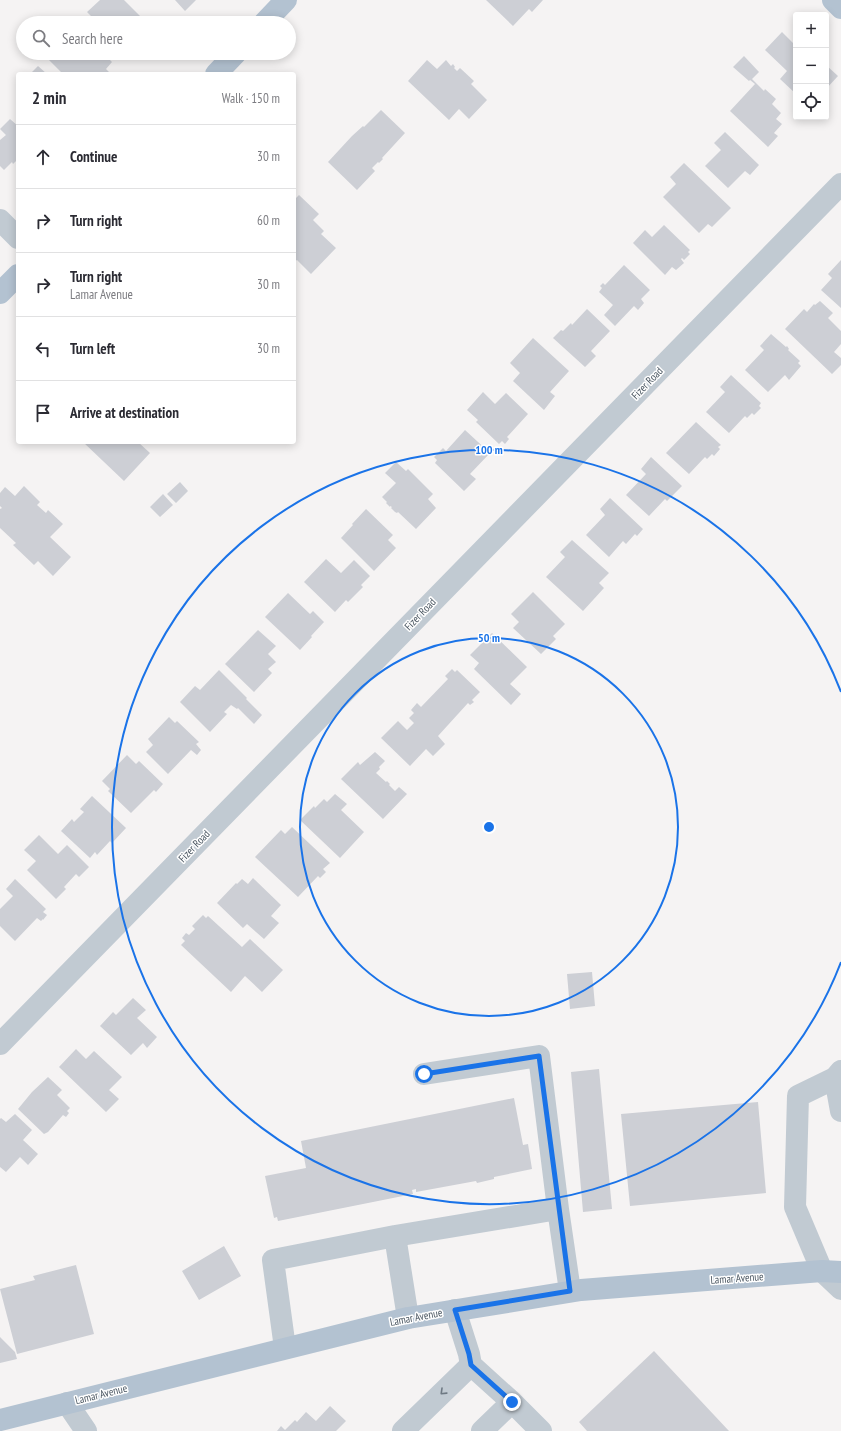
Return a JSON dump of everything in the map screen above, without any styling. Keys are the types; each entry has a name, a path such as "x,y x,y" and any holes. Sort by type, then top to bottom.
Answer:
{"main road":[{"path":"833,0 841,8"},
{"path":"270,16 284,1"},
{"path":"218,72 229,60"},
{"path":"0,293 16,277"},
{"name":"Lamar Avenue","path":"0,1420 408,1318 570,1291 832,1271"}],"street":[{"name":"Fizer Road","path":"0,1044 841,184"},
{"path":"0,220 16,236"},
{"path":"424,1074 539,1056 570,1291"},
{"path":"841,1111 838,1075 798,1096 795,1206 841,1289"},
{"path":"286,1348 273,1260 395,1236 558,1209"},
{"path":"395,1236 408,1318"},
{"path":"455,1310 471,1365 512,1402 541,1431"},
{"path":"403,1431 471,1365"},
{"path":"482,1431 512,1402"},
{"path":"67,1403 86,1431"}],"building":[{"path":"100,0 124,0 140,16 91,16 87,12"},
{"path":"175,0 196,0 185,11"},
{"path":"486,0 543,0 532,12 529,9 513,26"},
{"path":"782,32 793,43 793,91 780,79 787,71 765,50"},
{"path":"744,56 759,72 752,79 764,91 765,89 776,99 772,104 781,113 776,119 782,124 774,133 778,136 768,147 730,111 755,84 750,80 749,81 733,67"},
{"path":"49,60 110,60 112,62 106,69 109,72 61,72"},
{"path":"427,60 437,69 446,60 451,66 453,64 457,71 460,68 474,81 471,84 487,100 469,119 459,109 449,120 408,81"},
{"path":"38,66 45,72 32,72"},
{"path":"829,68 838,76 829,86"},
{"path":"381,110 405,133 382,158 383,159 372,168 375,171 357,190 328,162 352,136 363,126 364,127"},
{"path":"10,119 16,124 16,161 13,164 12,162 4,170 0,166 0,140 6,135 0,129"},
{"path":"725,132 759,165 750,175 745,171 728,188 705,166 721,150 714,143"},
{"path":"684,163 731,208 712,227 708,224 699,233 663,197 676,184 670,177"},
{"path":"299,195 319,214 313,220 324,231 321,234 336,248 311,274 296,261 296,198"},
{"path":"664,225 690,250 688,252 690,254 684,260 682,258 681,259 684,263 676,270 672,267 665,275 633,243 645,230 652,237"},
{"path":"841,260 841,308 821,290 832,278 828,274"},
{"path":"624,265 650,290 641,299 644,303 638,310 634,306 615,326 604,315 613,305 599,292 602,288 600,286 603,283 605,285"},
{"path":"820,301 833,313 828,318 841,331 841,344 834,352 841,358 841,365 832,374 785,329 804,309 807,312 814,304 815,305"},
{"path":"587,309 610,331 591,351 596,356 585,367 553,338 571,323 572,325"},
{"path":"771,334 786,347 787,346 789,349 788,350 800,361 798,363 801,366 789,380 785,375 768,392 745,370 764,350 760,346"},
{"path":"533,338 569,371 550,392 555,396 544,410 513,381 520,373 510,363"},
{"path":"731,375 761,403 759,406 761,408 754,415 752,413 747,418 745,416 729,433 706,412 725,392 720,387"},
{"path":"483,392 495,404 506,393 528,414 507,437 509,439 505,444 502,441 499,444 476,422 478,420 467,410"},
{"path":"696,422 721,445 718,447 720,449 714,456 712,454 707,459 705,457 689,474 666,453"},
{"path":"465,430 490,453 470,474 476,479 464,491 435,463 437,460 434,457 443,448 446,451"},
{"path":"85,444 140,444 150,453 124,481"},
{"path":"651,457 682,486 667,501 665,499 649,516 626,495 646,474 641,469"},
{"path":"396,462 406,471 408,469 433,494 428,499 436,508 416,529 398,512 395,512 382,497 396,483 385,473"},
{"path":"180,482 188,491 176,503 167,494"},
{"path":"24,486 40,502 37,505 46,513 48,510 63,524 50,537 71,557 53,576 38,561 34,565 13,545 16,543 0,528 0,509 2,508 0,506 0,493 5,487 15,496"},
{"path":"163,494 173,505 160,517 150,507"},
{"path":"610,498 643,529 637,536 635,534 626,544 623,541 609,557 586,535 605,515 600,509"},
{"path":"366,509 393,535 388,540 396,548 374,571 341,538"},
{"path":"572,540 609,573 599,583 604,588 583,611 546,577 565,557 560,552"},
{"path":"326,559 341,573 354,560 370,576 361,585 363,587 348,602 346,600 335,612 304,582"},
{"path":"533,592 565,624 553,636 556,639 541,654 513,628 519,622 511,614"},
{"path":"288,593 310,614 313,611 324,622 300,650 265,617"},
{"path":"258,630 276,646 268,654 276,662 268,669 272,673 254,692 225,664"},
{"path":"492,633 527,667 510,684 521,694 511,705 474,669 479,663 470,655"},
{"path":"452,669 455,672 457,670 480,692 472,700 474,702 470,705 468,703 438,736 445,744 433,756 426,749 410,766 381,738 398,721 407,730 414,723 409,718 414,713 411,710 417,703 421,707 448,679 445,676"},
{"path":"219,670 262,715 254,724 238,708 237,709 231,705 224,712 227,714 210,732 180,702 195,686 200,690"},
{"path":"169,717 175,723 177,721 199,742 196,744 201,750 197,755 191,750 168,774 146,752 153,745 148,739"},
{"path":"375,752 385,761 376,773 386,782 387,781 395,791 399,787 407,794 383,819 341,779 358,762 360,765"},
{"path":"127,755 136,764 139,761 163,784 156,792 154,790 131,813 108,791 110,789 102,781"},
{"path":"335,794 347,804 341,810 364,832 340,858 300,820 314,806 315,808 324,799 327,802"},
{"path":"92,796 126,828 112,843 110,841 97,855 95,852 90,858 61,831 72,819 74,822 84,812 80,809"},
{"path":"292,827 330,863 323,869 326,872 320,878 318,876 298,897 255,857 281,830 285,834"},
{"path":"39,835 58,854 67,845 89,867 79,877 76,874 64,887 66,889 56,899 27,870 36,861 24,850"},
{"path":"253,878 281,905 271,916 279,923 264,939 247,924 243,928 217,903 236,883 237,884 242,879 248,884"},
{"path":"15,879 46,909 43,912 47,915 41,921 37,918 15,941 0,926 0,909 13,896 6,889"},
{"path":"203,915 206,918 208,916 242,947 250,939 283,970 262,992 245,976 231,992 181,945 185,941 182,938 186,933 189,935 195,929 192,926"},
{"path":"592,972 595,1006 570,1009 567,974"},
{"path":"133,998 146,1010 137,1018 157,1037 147,1048 143,1043 131,1055 100,1026 113,1012 116,1015"},
{"path":"76,1049 86,1059 94,1051 122,1077 109,1090 119,1099 106,1112 59,1067"},
{"path":"599,1069 612,1209 583,1212 571,1072"},
{"path":"48,1077 62,1090 57,1095 70,1108 67,1111 69,1113 66,1117 63,1115 48,1132 44,1134 18,1109 32,1092"},
{"path":"514,1098 523,1145 528,1144 532,1169 494,1177 494,1179 477,1183 476,1181 416,1192 416,1189 412,1190 413,1194 278,1221 277,1217 274,1218 265,1176 306,1168 301,1141"},
{"path":"758,1102 766,1193 630,1206 621,1114"},
{"path":"15,1114 32,1130 23,1140 38,1154 28,1165 20,1157 6,1172 0,1167 0,1119 1,1118 6,1122"},
{"path":"224,1246 241,1276 199,1300 182,1271"},
{"path":"76,1265 94,1334 17,1354 0,1289 35,1280 33,1276"},
{"path":"0,1337 15,1352 17,1359 0,1363"},
{"path":"654,1351 729,1431 587,1431 579,1422"},
{"path":"330,1406 346,1421 336,1431 277,1431 281,1426 285,1430 295,1420 297,1422 306,1412 316,1421"}],"route":[{"path":"424,1074 539,1056 570,1291 455,1310 471,1365 512,1402"}]}
